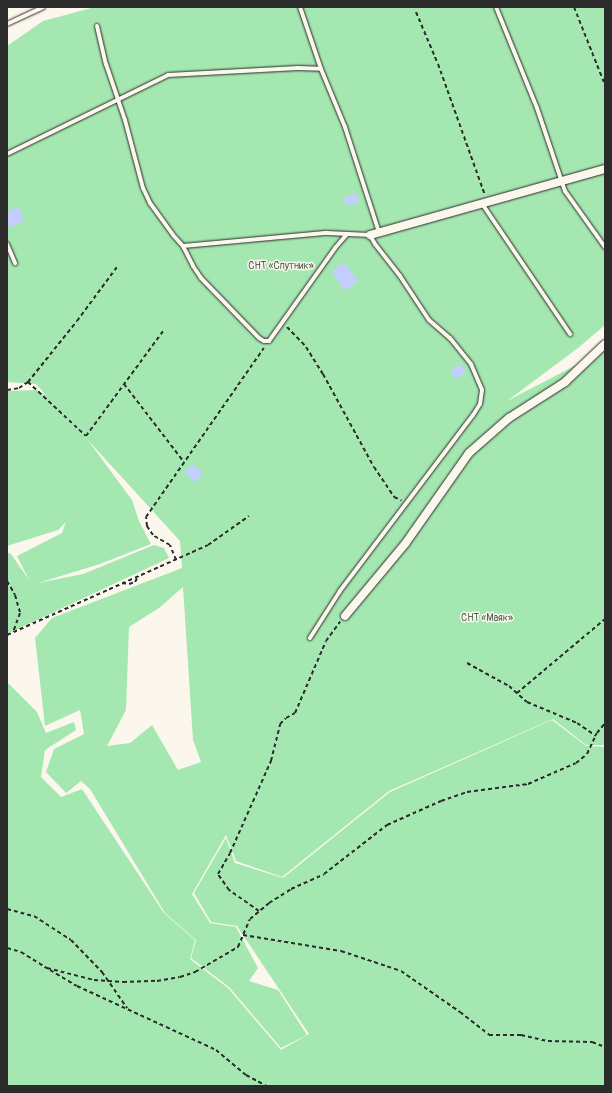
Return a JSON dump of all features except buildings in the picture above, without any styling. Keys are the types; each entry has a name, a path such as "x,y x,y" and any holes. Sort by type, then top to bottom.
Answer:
{"street":[{"path":"370,235 485,204 605,169"},
{"path":"345,616 405,544 469,453 509,418 565,382 605,344"}],"lane":[{"path":"7,24 43,7"},
{"path":"300,7 321,69 345,127 379,233"},
{"path":"496,7 537,108 565,191 605,247"},
{"path":"97,26 117,99 125,120 138,173 150,203 183,246 201,278 259,338 264,341 269,341 334,248 347,234"},
{"path":"7,154 160,78 174,75 298,68 321,69"},
{"path":"485,204 570,334"},
{"path":"183,246 327,233 370,235 375,244 400,276 429,320 450,338 471,364 482,390 480,404 473,416 405,503 340,591 310,638"},
{"path":"7,244 15,263"}],"path":[{"path":"574,7 605,85"},
{"path":"416,12 438,64 485,204"},
{"path":"7,390 19,388 28,382 77,321 117,267"},
{"path":"282,322 306,347 323,374 374,467 394,497 405,503"},
{"path":"28,382 86,436 164,330"},
{"path":"176,560 170,545 154,535 147,526 146,517 183,461 269,341"},
{"path":"124,384 183,461"},
{"path":"7,636 121,583 208,546 249,516"},
{"path":"121,583 130,584 135,582 139,576"},
{"path":"7,581 15,595 20,613 13,633"},
{"path":"259,911 229,890 218,874 230,852 271,761 280,724 286,718 295,713 326,641 345,616"},
{"path":"517,693 605,619"},
{"path":"467,663 509,686 527,702 577,723 596,736"},
{"path":"47,968 94,980 107,981 157,981 180,977 195,972 238,947 250,919 259,911 291,890 324,874 387,825 441,801 467,792 528,784 576,762 587,754 596,736 605,723"},
{"path":"7,909 34,916 71,940 102,972 127,1009"},
{"path":"244,935 341,951 401,971 460,1012 489,1035 521,1035 548,1042 592,1042 605,1047"},
{"path":"7,948 21,952 77,986 216,1050 246,1075 267,1086"}],"green space":[{"name":"СНТ «Спутник»","path":"95,7 605,7 605,325 578,348 507,401 605,350 605,745 586,745 553,719 389,791 282,877 236,861 226,835 192,894 210,923 236,927 258,968 249,981 278,990 307,1035 281,1048 229,987 191,958 196,940 165,913 90,789 81,781 66,793 46,772 54,749 84,734 80,710 45,726 35,638 52,618 182,568 180,541 87,439 132,500 139,521 151,544 100,564 38,583 83,574 154,545 164,548 169,558 7,634 7,552 11,554 29,580 17,556 62,533 66,522 58,530 7,546 7,391 37,390 46,395 36,384 7,382 7,46 43,21","holes":["183,587 193,740 201,762 178,770 152,725 130,743 107,746 126,710 129,627 159,608"]},
{"path":"7,682 37,712 46,733 74,722 76,730 45,750 41,777 61,797 82,789 164,913 195,940 190,959 228,988 281,1050 309,1034 237,926 211,922 194,893 226,838 235,863 283,878 390,792 552,720 586,746 605,747 605,1086 7,1086"}],"park label":[{"name":"СНТ «Маяк»","path":"487,619"}]}
